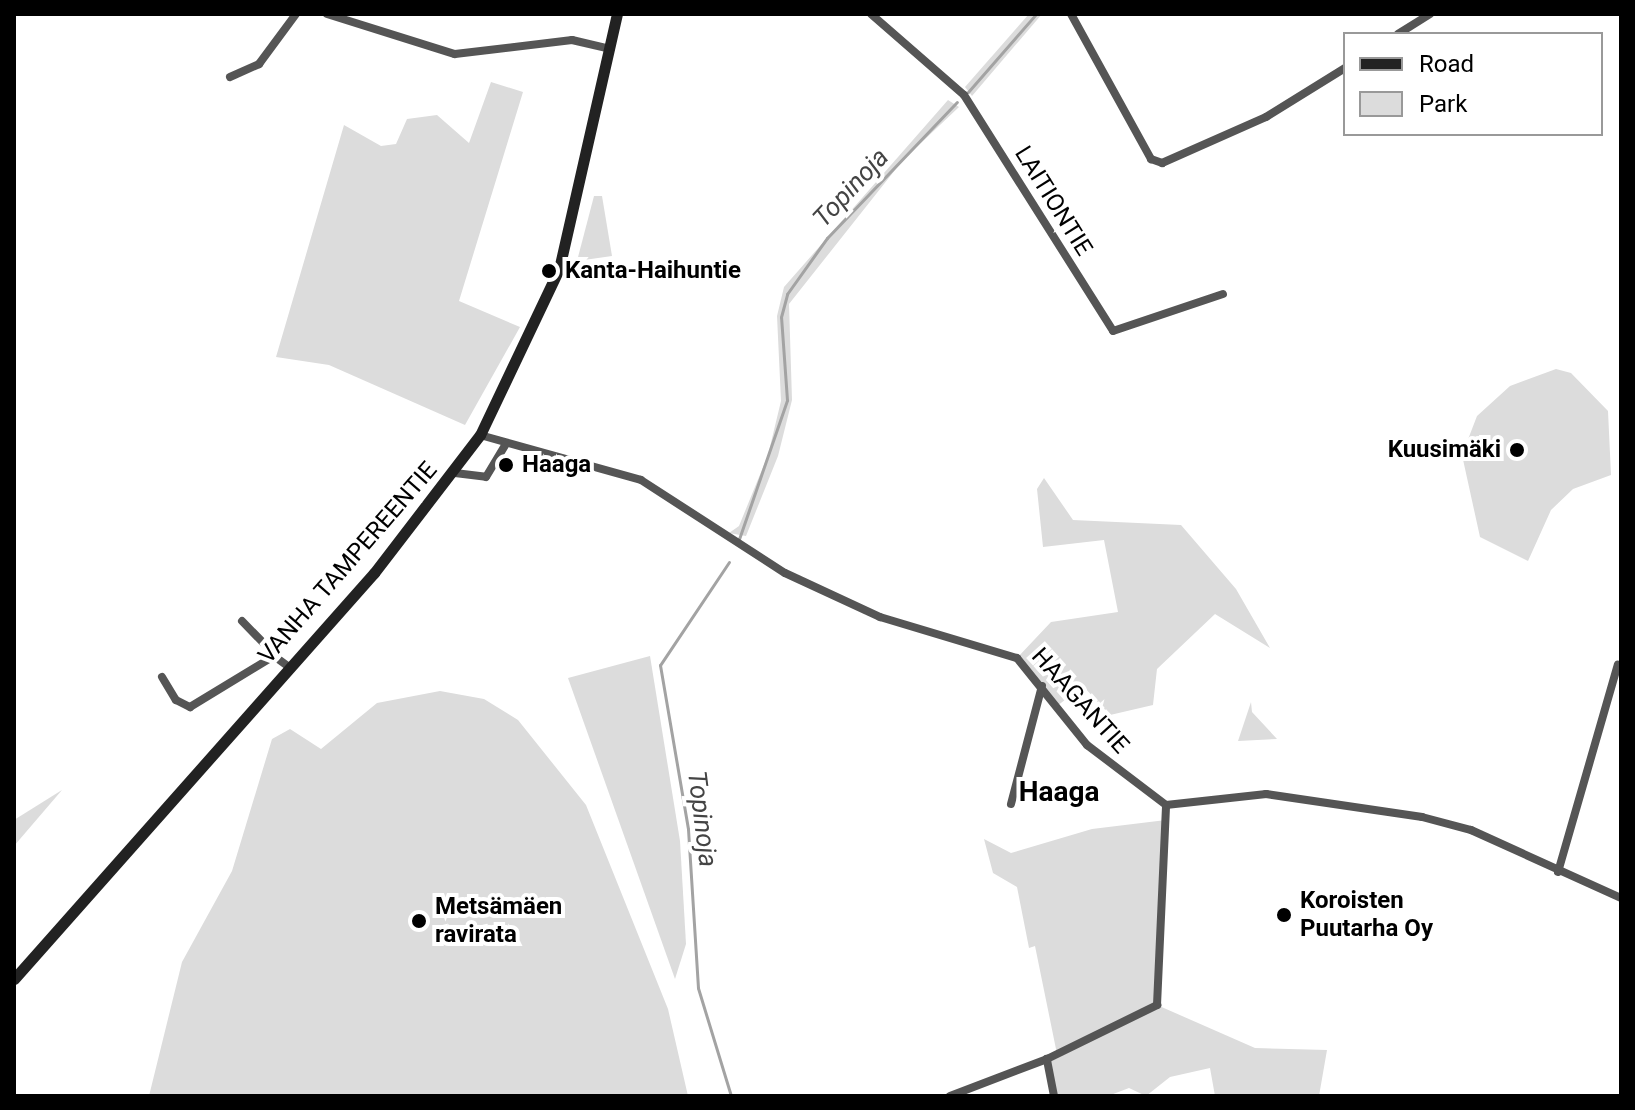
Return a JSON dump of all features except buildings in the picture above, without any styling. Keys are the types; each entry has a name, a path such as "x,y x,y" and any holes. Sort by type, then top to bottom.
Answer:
{"main road":[{"name":"VANHA TAMPEREENTIE","path":"14,979 289,667 455,473 480,435 557,274 617,14"}],"street":[{"path":"230,77 259,64 296,14"},
{"path":"327,14 455,54 572,40 610,49"},
{"name":"LAITIONTIE","path":"871,14 964,95 1113,331 1223,294"},
{"path":"1071,14 1151,159 1162,163 1266,117 1343,69"},
{"path":"1401,32 1430,14"},
{"name":"HAAGANTIE","path":"480,435 641,480 785,573 880,617 1017,658 1110,768 1166,805"},
{"path":"455,473 486,477 506,444"},
{"path":"242,621 289,667"},
{"path":"162,677 176,700 190,707 277,657"},
{"path":"1558,872 1618,664"},
{"path":"1011,804 1042,686"},
{"path":"950,1096 1145,1017 1157,1005 1166,805 1266,794 1422,817 1471,830 1621,898"},
{"path":"1047,1059 1054,1096"}],"green space":[{"path":"1029,14 1042,14 972,96 965,87"},
{"path":"491,82 523,92 459,301 520,327 465,425 329,365 276,357 344,125 381,146 396,144 407,119 437,115 469,143"},
{"path":"948,100 959,107 903,160 789,304 792,400 778,456 746,536 729,533 739,526 768,455 781,401 777,316 784,287"},
{"path":"594,196 602,196 612,256 577,261"},
{"path":"1556,369 1571,373 1608,411 1611,475 1573,489 1551,510 1528,561 1480,537 1462,455 1477,416 1510,386"},
{"path":"1044,478 1073,520 1181,525 1236,589 1270,648 1215,614 1157,669 1153,705 1110,715 1083,686 1057,706 1017,658 1051,622 1118,612 1104,540 1043,547 1037,489"},
{"path":"650,656 680,841 686,944 675,979 568,678"},
{"name":"Metsämäen ravirata","path":"440,691 484,699 518,720 586,805 668,1009 688,1096 149,1096 182,962 232,871 272,739 290,729 321,749 377,703"},
{"path":"1251,702 1252,712 1277,739 1238,741"},
{"path":"62,790 14,846 14,820"},
{"path":"1166,820 1157,1005 1255,1048 1327,1050 1319,1096 1215,1096 1210,1068 1170,1077 1146,1096 1129,1088 1108,1096 1054,1096 1047,1059 1057,1054 1035,946 1029,948 1017,887 993,873 984,839 1011,853 1092,829"}],"waterway":[{"name":"Topinoja","path":"968,92 1036,14"},
{"name":"Topinoja","path":"739,539 787,400 781,317 787,294 827,238 957,102"},
{"name":"Topinoja","path":"729,562 660,665 688,829 698,988 731,1096"}],"place":[{"name":"Kanta-Haihuntie","path":"549,271"},
{"name":"Kuusimäki","path":"1517,450"},
{"name":"Haaga","path":"506,465"},
{"name":"Koroisten Puutarha Oy","path":"1284,915"},
{"name":"Metsämäen ravirata","path":"419,921"}],"district":[{"name":"Haaga","path":"1059,792"}]}
